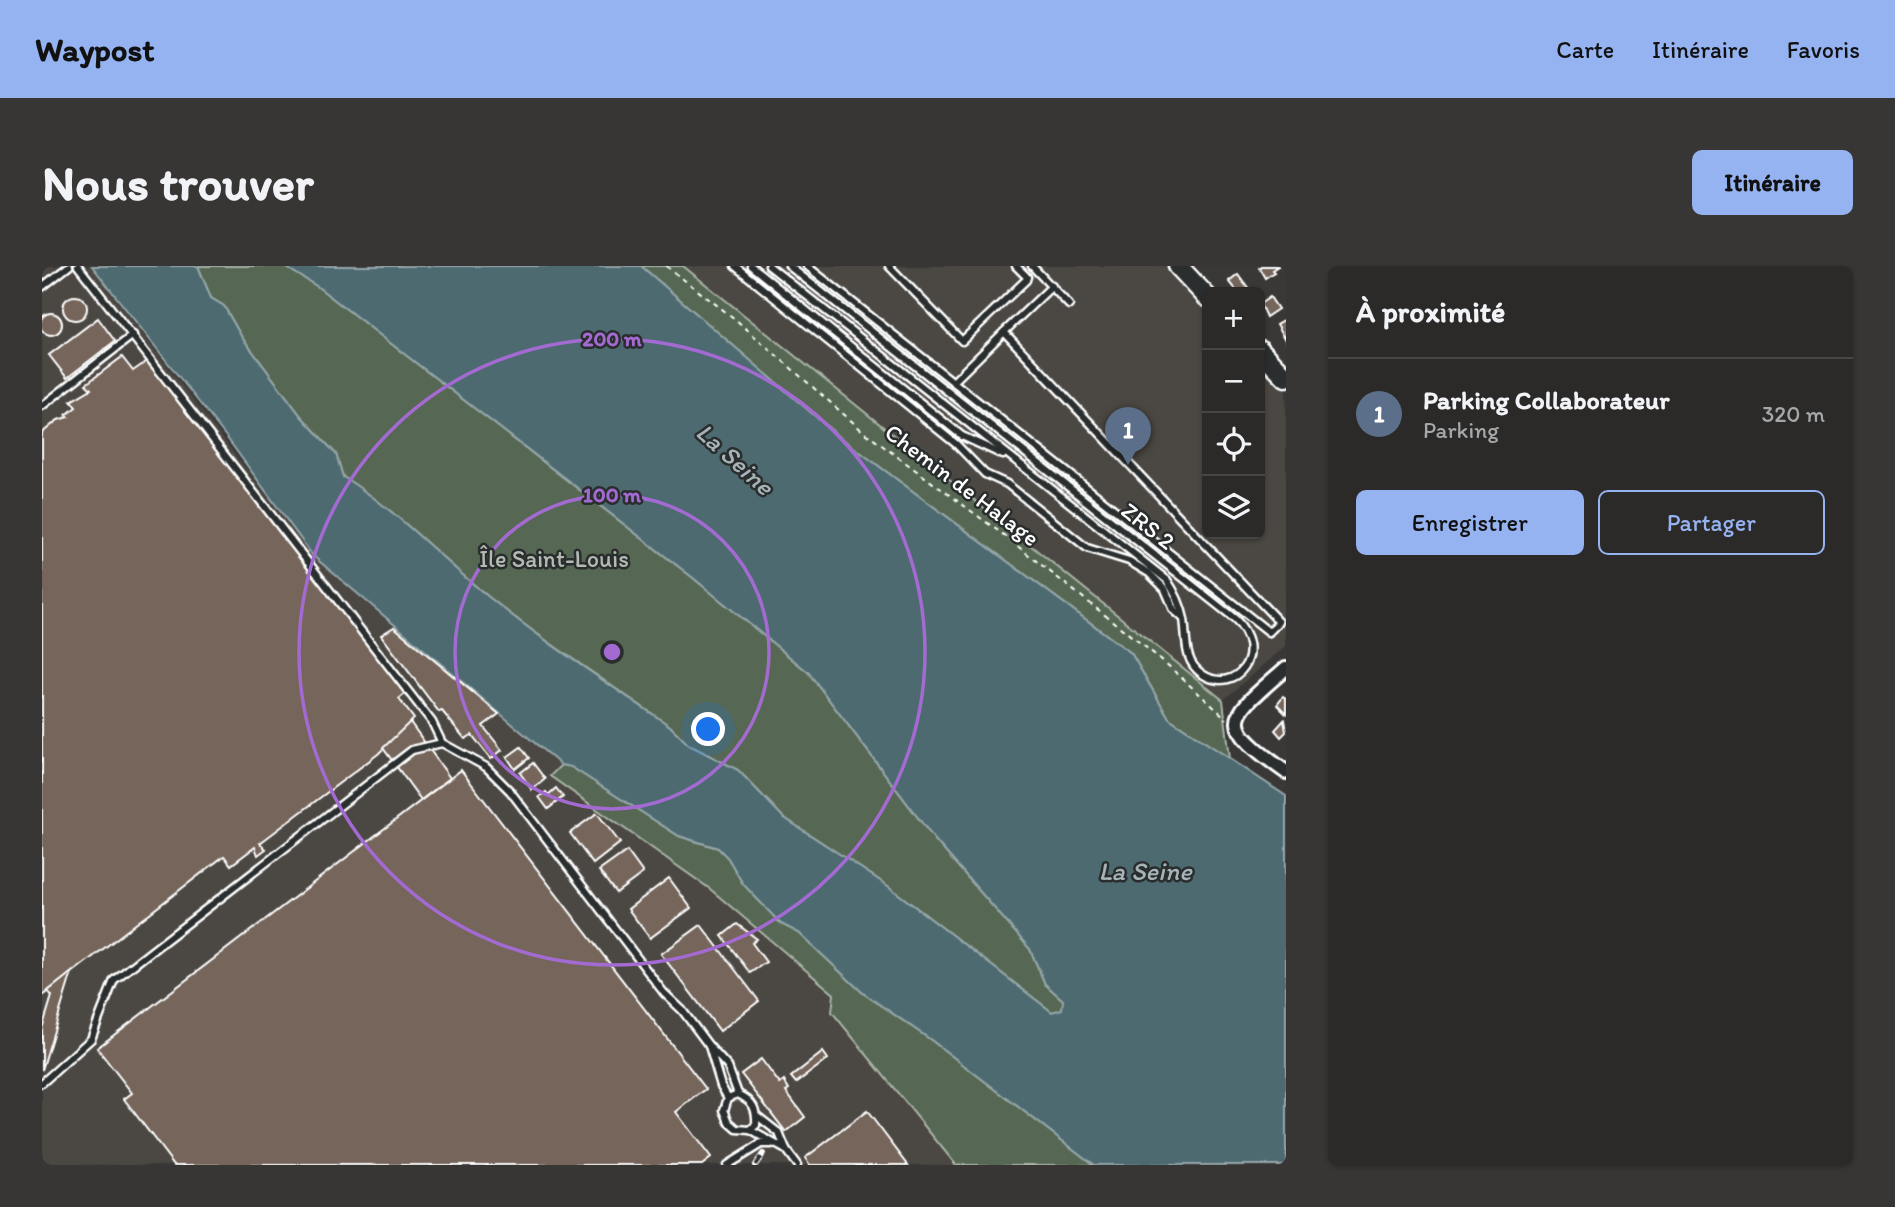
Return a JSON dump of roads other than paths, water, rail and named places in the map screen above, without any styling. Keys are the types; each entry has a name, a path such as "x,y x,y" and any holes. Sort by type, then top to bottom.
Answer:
{"main road":[{"path":"1178,266 1202,292"},
{"path":"1191,266 1210,287"},
{"path":"1265,343 1286,365"},
{"path":"1265,355 1286,377"}],"street":[{"path":"1286,668 1243,706 1238,714 1238,730 1252,747 1286,772"}],"lane":[{"path":"42,287 69,266"},
{"path":"78,266 432,722 442,743 486,767 510,791 664,993 728,1067 738,1094 748,1099 756,1115 779,1133 786,1150 797,1165"},
{"path":"735,266 956,444 985,474 1007,484 1087,548 1129,561 1149,573 1165,589 1174,610 1184,618"},
{"name":"ZRS 2","path":"751,266 962,436 1013,459"},
{"name":"ZRS 2","path":"769,266 1167,580 1179,600 1190,662 1199,673 1222,679 1240,672 1246,666 1250,640 1234,618 789,266"},
{"path":"807,266 1269,632 1279,622 1004,332"},
{"path":"889,266 962,341 1026,280 1016,266"},
{"path":"1032,266 1069,305"},
{"path":"953,382 1052,286"},
{"path":"42,406 134,335"},
{"path":"42,1083 91,1040 114,980 412,750 442,743"},
{"path":"709,1046 721,1086 728,1098 724,1110 729,1122 737,1129 750,1130 786,1150"},
{"path":"728,1098 738,1094"},
{"path":"750,1130 756,1125 756,1115"},
{"path":"728,1164 761,1144 772,1144"}],"water":[{"name":"La Seine","path":"92,266 198,266 211,298 224,306 241,336 301,416 336,454 343,477 397,516 479,589 525,625 670,726 689,745 738,770 783,817 888,886 1052,1012 1062,1009 1063,1000 1045,984 1030,949 935,840 808,672 692,577 318,287 284,266 641,266 837,435 1131,653 1169,718 1286,796 1286,1165 1094,1165 931,1040 863,993 799,933 781,924 743,884 728,858 718,848 679,836 571,767 561,765 313,556 227,438"}],"railway":[{"path":"755,1165 763,1154"}],"place":[{"name":"Parking Collaborateur","path":"1128,465"}],"park label":[{"name":"Île Saint-Louis","path":"554,559"}]}
